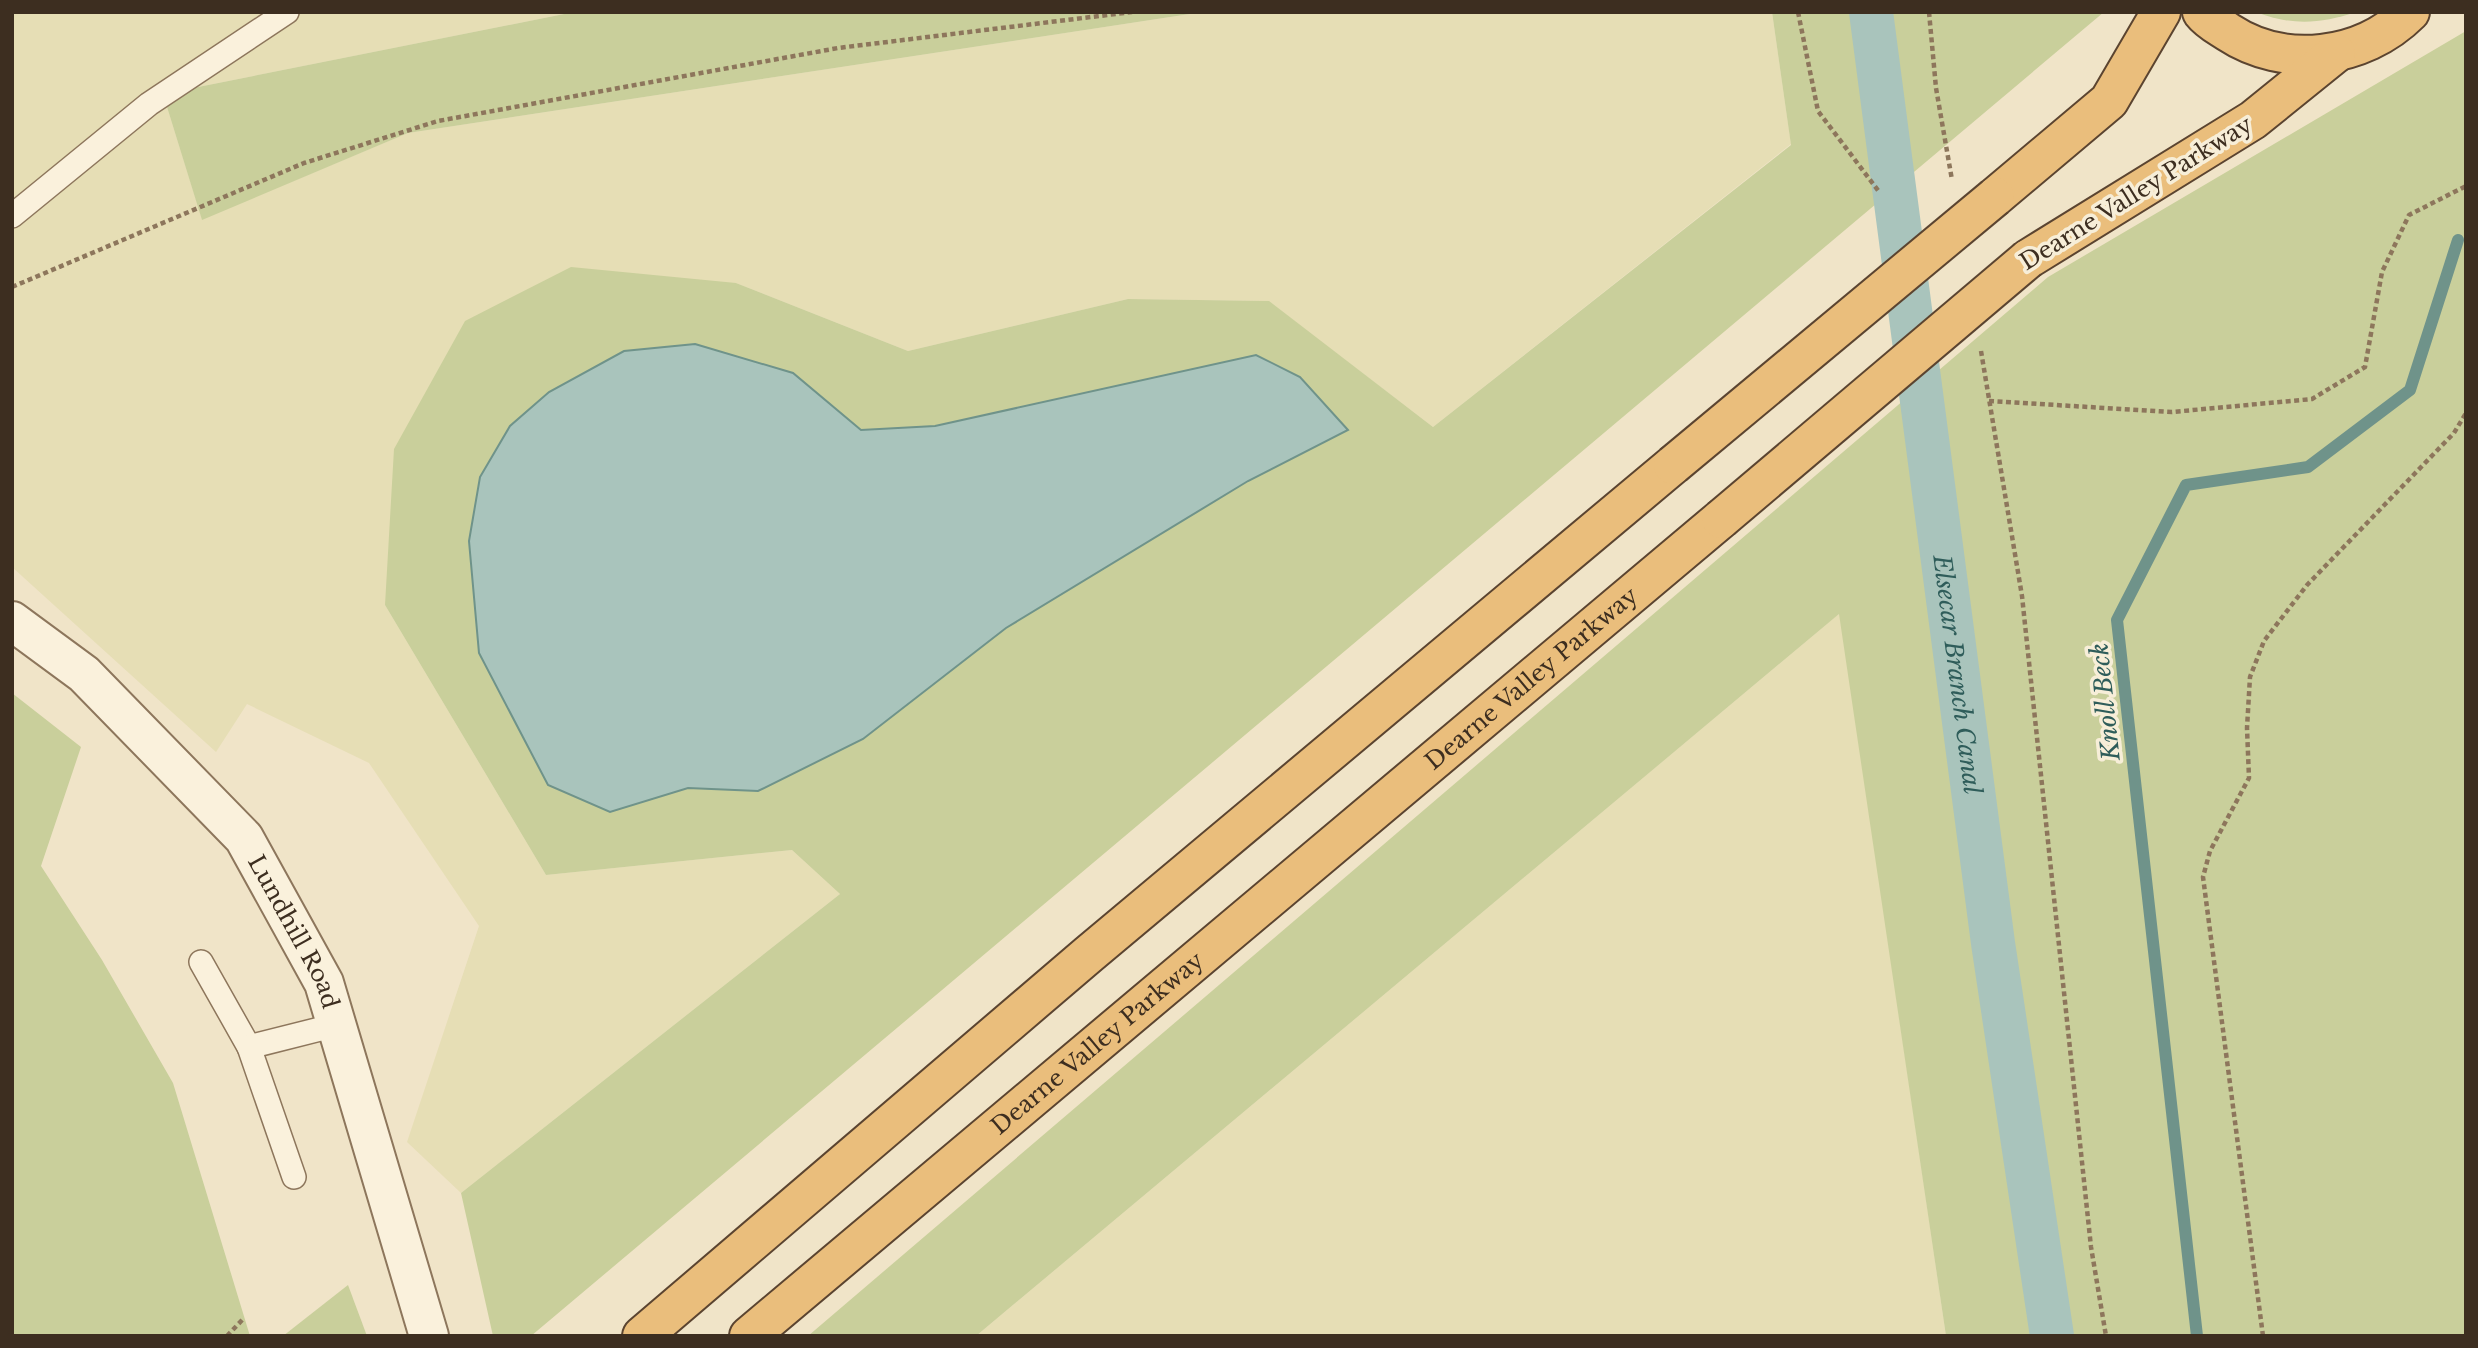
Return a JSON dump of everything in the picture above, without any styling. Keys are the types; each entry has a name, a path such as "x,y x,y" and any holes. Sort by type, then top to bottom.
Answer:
{"highway":[{"path":"642,1336 1089,954 2109,101 2161,12"},
{"path":"2202,12 2245,43 2290,55 2336,53 2370,42 2410,12"},
{"name":"Dearne Valley Parkway","path":"749,1336 2028,259 2253,120 2336,53"}],"street":[{"name":"Lundhill Road","path":"12,621 84,674 244,838 324,983 429,1336"}],"lane":[{"path":"12,216 149,104 287,12"},
{"path":"201,962 249,1048 294,1177"},
{"path":"249,1048 336,1025"}],"path":[{"path":"12,287 304,163 438,121 838,48 1132,12"},
{"path":"1798,12 1818,111 1880,193"},
{"path":"2106,1336 2088,1219 2022,596 1989,401 2172,412 2312,399 2365,367 2382,272 2409,215 2466,186"},
{"path":"2263,1336 2203,877 2210,851 2249,778 2247,728 2250,677 2264,641 2307,585 2454,433 2466,413"},
{"path":"227,1336 244,1318"}],"shaded area":[{"path":"12,12 574,12 163,94 202,219 408,133 1203,12 1772,12 1791,144 1433,427 1268,301 1128,299 908,351 736,283 385,605 546,875 792,850 840,894 461,1193 407,1142 479,926 369,763 247,704 216,752 12,567"},
{"path":"1840,613 1946,1336 976,1336"}],"green space":[{"path":"574,12 1203,12 408,133 202,220 163,94"},
{"path":"1772,12 2104,12 531,1336 493,1336 461,1193 840,894 792,850 546,875 385,605 394,449 465,321 571,267 736,283 908,351 1128,299 1269,301 1433,427 1791,145","holes":["695,344 793,373 860,430 935,426 1347,430 1248,481 1006,628 863,739 758,791 688,788 480,477 510,426 549,392 624,351"]},
{"path":"2256,12 2356,12 2306,22 2282,20"},
{"path":"2466,31 2466,1336 1946,1336 1839,614 976,1336 808,1336 2048,277"},
{"path":"12,693 81,747 41,866 102,960 173,1083 250,1336 12,1336"},
{"path":"348,1285 367,1336 283,1336"}],"water":[{"path":"695,344 793,373 861,430 935,426 1256,355 1300,377 1348,430 1248,481 1006,628 863,739 758,791 688,788 610,812 548,785 479,653 469,541 480,477 510,426 549,392 624,351"}],"waterway":[{"name":"Elsecar Branch Canal","path":"1871,12 1993,943 2052,1336"},
{"name":"Knoll Beck","path":"2197,1336 2117,620 2186,485 2308,467 2410,390 2458,240"}]}
